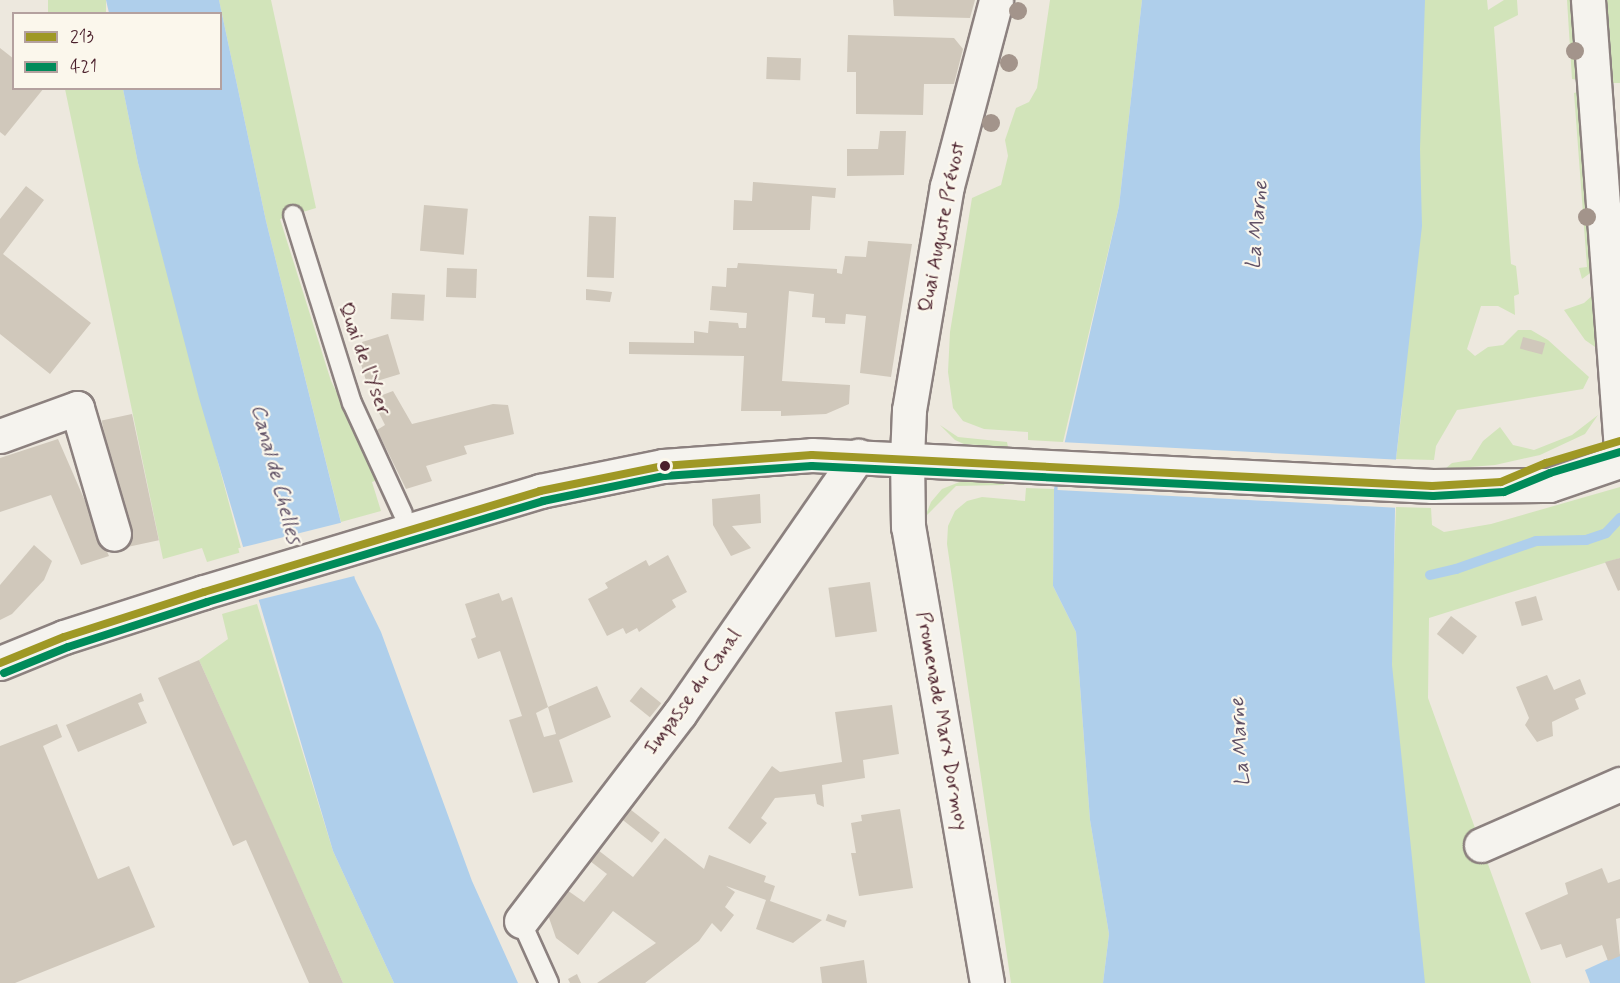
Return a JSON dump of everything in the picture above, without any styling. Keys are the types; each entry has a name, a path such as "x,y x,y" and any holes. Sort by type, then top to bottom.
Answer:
{"street":[{"name":"Quai Auguste Prévost","path":"907,458 909,410 947,186 996,0"},
{"path":"1501,482 1546,463 1620,441 1588,0"},
{"path":"0,436 77,408 114,534"},
{"path":"0,663 64,637 215,588 396,525 625,472 705,461 812,455 858,456 1432,486 1501,482 1549,485 1620,461"},
{"name":"Impasse du Canal","path":"521,921 680,713 858,456"},
{"name":"Promenade Marx Dormoy","path":"907,458 908,527 987,983"},
{"path":"1481,845 1620,784"}],"lane":[{"name":"Quai de l'Yser","path":"293,215 352,403 396,525"},
{"path":"521,921 549,983"}],"green space":[{"path":"48,0 106,0 106,12 48,12"},
{"path":"219,0 271,0 316,208 280,219 331,381 380,479 372,482 381,511 341,522 266,221"},
{"path":"1050,0 1142,0 1119,206 1063,442 1028,440 1028,432 984,429 963,421 953,408 948,372 950,332 972,198 1001,185 1008,156 1005,140 1016,108 1029,102 1037,88"},
{"path":"1416,0 1487,0 1488,10 1504,0 1517,0 1518,15 1494,27 1511,264 1516,266 1519,294 1514,296 1515,315 1498,306 1481,306 1467,349 1475,356 1488,347 1503,345 1518,330 1531,330 1548,340 1589,377 1583,389 1457,410 1436,446 1434,460 1396,459 1402,408"},
{"path":"1567,0 1577,0 1579,80 1572,79"},
{"path":"1607,0 1620,0 1620,83 1613,83"},
{"path":"65,90 123,90 138,163 242,552 207,562 202,548 163,559"},
{"path":"1578,92 1593,271 1582,279 1579,268 1587,267 1574,93"},
{"path":"1594,294 1598,349 1585,340 1564,310 1584,303"},
{"path":"1598,415 1585,434 1540,455 1495,465 1445,469 1452,463 1471,460 1483,441 1500,427 1513,445 1534,450 1572,435"},
{"path":"940,425 958,437 1007,442 1008,447 964,444 955,440"},
{"path":"967,479 1006,481 1004,485 956,486 925,517 931,502 942,489"},
{"path":"1620,487 1620,558 1429,618 1428,698 1531,983 1379,983 1396,507 1431,508 1432,525 1444,532 1491,524"},
{"path":"1026,488 1054,489 1053,586 1076,632 1090,820 1109,934 1103,983 1011,983 947,544 948,526 955,511 967,501 982,497 1025,501"},
{"path":"257,604 333,851 394,983 343,983 199,660 228,639 222,614"}],"water":[{"path":"106,0 219,0 222,12 109,12"},
{"name":"La Marne","path":"1142,0 1425,0 1420,149 1422,226 1396,459 1392,665 1425,983 1103,983 1109,934 1090,820 1076,632 1053,586 1054,489 1119,206"},
{"name":"Canal de Chelles","path":"222,14 266,221 355,579 381,632 472,881 518,983 394,983 333,851 199,398 138,163 123,90 222,90"},
{"path":"1620,954 1620,983 1590,983 1585,970"}],"pier":[{"path":"1060,442 1399,460 1396,508 1057,490"},
{"path":"344,522 357,575 252,602 238,548"}],"building":[{"path":"893,0 975,0 970,18 894,16"},
{"path":"848,35 954,38 963,49 954,84 924,84 923,115 856,114 856,72 847,72"},
{"path":"0,48 12,57 12,90 42,90 5,136 0,132"},
{"path":"767,57 801,58 800,80 766,79"},
{"path":"880,131 906,131 904,175 847,176 847,149 878,149"},
{"path":"753,182 836,188 835,198 812,196 810,230 733,230 734,200 752,201"},
{"path":"26,186 44,200 3,254 91,323 50,374 0,334 0,219"},
{"path":"424,205 468,209 464,255 420,251"},
{"path":"589,216 616,217 614,278 587,277"},
{"path":"868,241 912,244 891,377 860,373 866,316 846,314 845,324 825,323 825,318 812,317 814,294 789,291 782,381 850,385 849,404 826,414 781,416 781,411 741,411 744,356 629,354 629,342 694,343 694,331 708,333 709,321 738,323 739,328 746,328 747,313 710,310 712,286 726,287 727,268 737,268 738,263 837,269 837,273 842,274 845,256 866,257"},
{"path":"447,268 477,269 476,298 446,297"},
{"path":"586,289 612,292 610,302 586,300"},
{"path":"392,293 425,295 424,321 391,319"},
{"path":"388,334 400,374 367,384 357,351 364,350 362,342"},
{"path":"1523,337 1545,343 1542,355 1520,349"},
{"path":"393,391 412,424 493,404 508,405 514,434 464,446 467,454 426,466 432,481 406,489 377,430 385,425 372,399"},
{"path":"132,414 159,540 128,547 102,420"},
{"path":"58,439 109,556 81,565 51,495 0,512 0,458"},
{"path":"760,494 761,523 732,526 751,548 731,556 713,525 712,499"},
{"path":"34,545 52,561 44,580 12,614 0,620 0,585"},
{"path":"668,555 687,592 672,600 676,607 639,632 637,628 626,634 623,628 607,636 588,599 608,588 605,583 646,560 649,566"},
{"path":"1620,558 1620,590 1618,591 1605,562"},
{"path":"870,582 877,632 835,637 828,588"},
{"path":"499,593 502,601 512,597 548,707 597,686 611,717 559,740 573,782 533,793 509,720 522,716 500,651 478,659 471,639 476,637 465,604","holes":["548,707 556,734 544,737 536,713"]},
{"path":"1536,596 1543,620 1522,626 1515,602"},
{"path":"1451,616 1477,636 1463,654 1437,634"},
{"path":"199,660 343,983 309,983 246,840 233,846 158,678"},
{"path":"1547,675 1554,690 1580,679 1586,694 1575,699 1579,709 1552,722 1553,736 1537,742 1525,725 1529,718 1516,687"},
{"path":"641,687 661,703 650,717 630,701"},
{"path":"141,693 144,701 138,703 147,723 78,752 66,725"},
{"path":"892,705 899,754 863,760 865,778 822,785 824,807 817,804 815,794 775,798 761,818 767,823 750,844 728,828 772,766 780,772 842,762 835,712"},
{"path":"57,724 62,737 43,746 98,879 129,866 155,927 15,983 0,983 0,746"},
{"path":"626,806 660,832 652,843 618,816"},
{"path":"900,809 913,888 859,896 851,853 856,853 851,823 862,821 861,815"},
{"path":"665,838 704,869 709,855 766,876 764,882 775,886 770,901 822,920 793,943 756,929 766,900 726,886 735,892 725,907 734,915 721,932 712,923 699,941 645,983 597,983 656,943 613,911 578,955 556,938 548,915 567,890 584,902 607,874 586,858 594,847 633,877"},
{"path":"1602,868 1608,883 1620,879 1620,918 1616,919 1620,956 1608,961 1602,945 1566,958 1561,944 1541,950 1525,913 1568,894 1565,883"},
{"path":"828,914 847,921 844,927 826,921"},
{"path":"864,960 867,983 822,983 820,967"},
{"path":"577,974 581,983 570,983 568,979"}],"waterway":[{"path":"1430,575 1456,569 1536,541 1586,540 1606,533 1620,518"}],"transit line":[{"name":"213","path":"0,663 64,637 204,592 540,491 663,466 812,455 1432,486 1501,482 1546,463 1620,441"},
{"name":"421","path":"4,673 68,647 207,602 543,501 664,476 812,466 1433,496 1504,492 1550,473 1620,452"}]}
